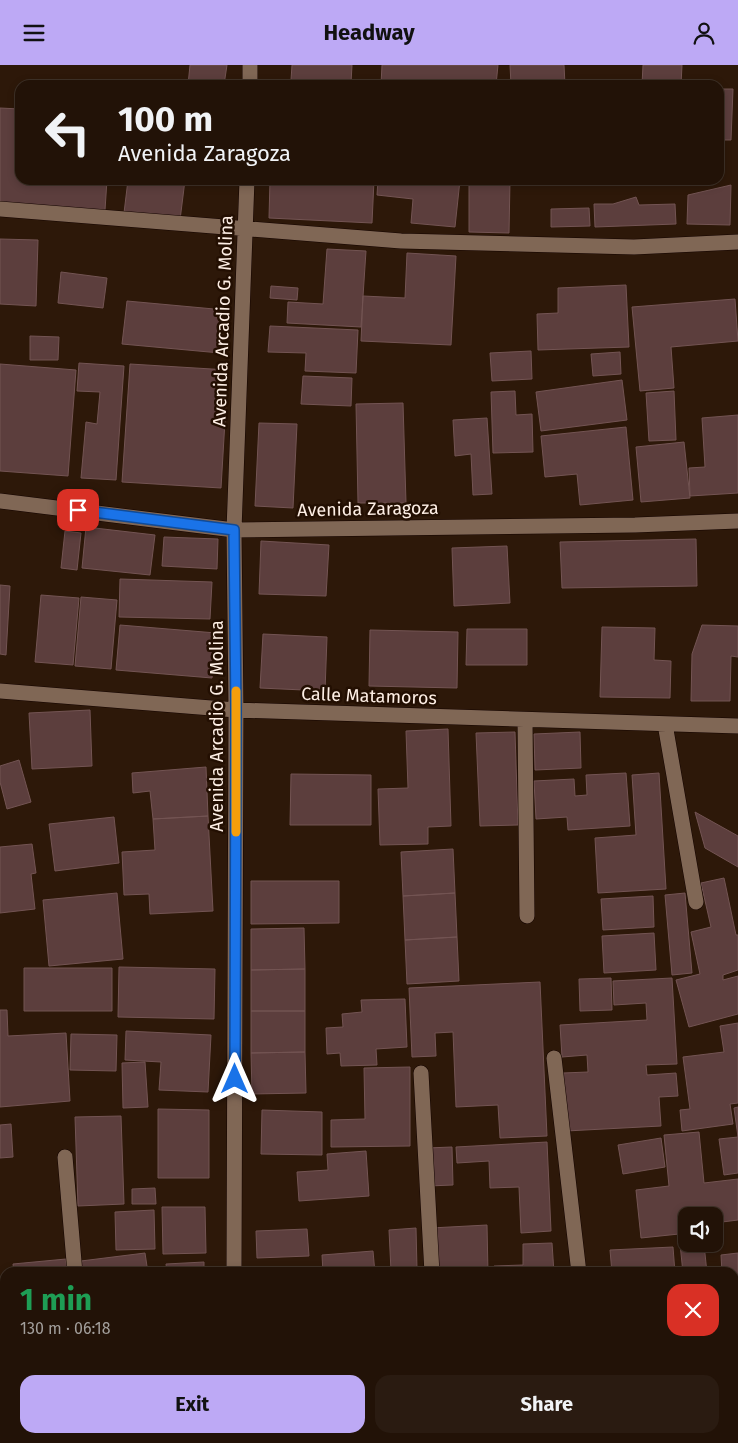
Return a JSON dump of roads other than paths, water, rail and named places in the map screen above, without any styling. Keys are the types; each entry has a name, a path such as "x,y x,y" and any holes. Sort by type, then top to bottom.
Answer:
{"street":[{"path":"250,65 250,80"},
{"name":"Avenida Arcadio G. Molina","path":"234,1267 236,710 234,530 247,185"},
{"path":"0,209 401,241 634,247 738,242"},
{"name":"Avenida Zaragoza","path":"0,501 234,530 625,525 738,521"},
{"name":"Calle Matamoros","path":"0,691 236,710 738,726"},
{"path":"525,720 527,916"},
{"path":"664,724 696,902"},
{"path":"554,1058 578,1267"},
{"path":"421,1073 432,1267"},
{"path":"65,1157 74,1267"}]}
